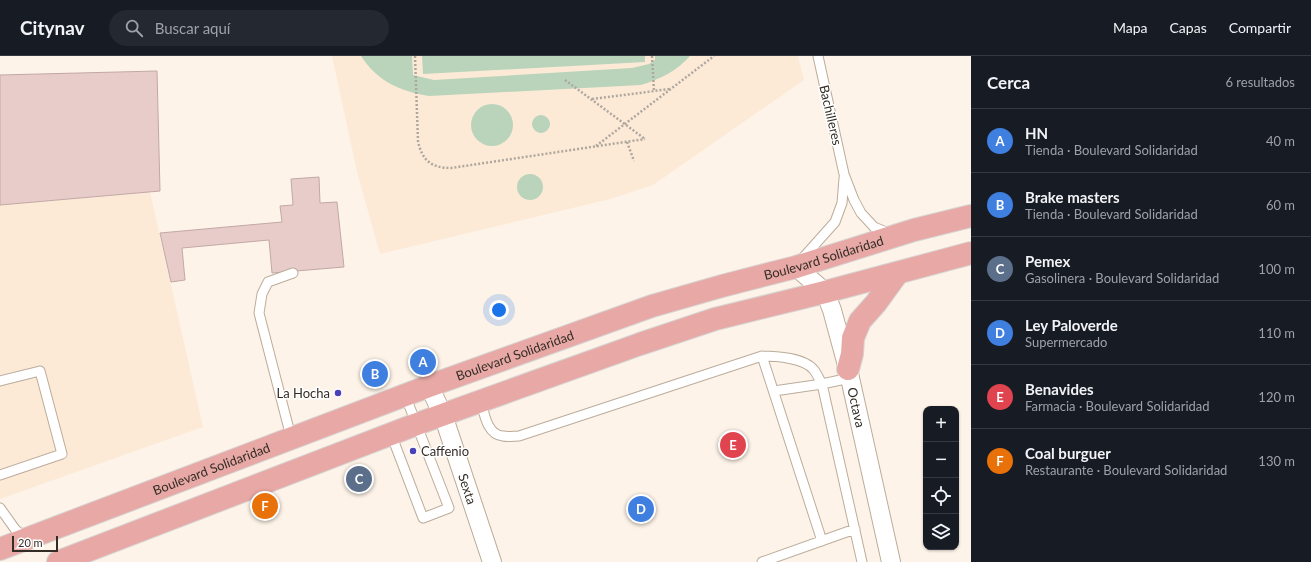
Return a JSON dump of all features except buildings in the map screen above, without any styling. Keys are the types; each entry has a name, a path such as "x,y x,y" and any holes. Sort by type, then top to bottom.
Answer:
{"main road":[{"name":"Boulevard Solidaridad","path":"0,549 291,437 652,306 796,267 914,230 971,216"},
{"path":"58,562 417,424 715,319 897,274 971,253"},
{"path":"849,374 853,338 860,321 876,303 897,274"}],"street":[{"name":"Octava","path":"796,267 825,292 832,310 849,374 891,562"},
{"name":"Sexta","path":"429,386 443,415 492,562"}],"lane":[{"name":"Bachilleres","path":"818,56 844,174 857,206 861,213 874,227 890,234 914,230"},
{"name":"Bachilleres","path":"796,267 835,222 842,203 844,174"},
{"path":"291,437 259,313 262,294 268,282 293,273"},
{"path":"480,401 486,421 492,430 501,436 519,436 762,356 775,356 796,360 813,368 822,384 862,562"},
{"path":"762,356 822,541"},
{"path":"0,381 40,371 62,454 0,475"},
{"path":"774,391 822,384 849,374"},
{"path":"391,434 423,518 449,508 405,395"},
{"path":"0,508 15,529 26,539"},
{"path":"762,562 855,529"}],"path":[{"path":"415,56 418,141 423,156 434,166 441,168 451,168 645,139 565,80"},
{"path":"652,56 654,91"},
{"path":"708,60 709,56"},
{"path":"596,146 714,56"},
{"path":"592,99 671,89"},
{"path":"627,142 634,161"}],"shaded area":[{"path":"332,56 798,56 804,80 653,185 610,199 380,254 357,172"},
{"path":"150,192 203,427 0,499 0,205"}],"green space":[{"path":"361,56 412,56 413,75 434,80 632,68 649,64 655,60 655,56 690,56 680,66 668,74 641,85 429,96 418,94 390,84 375,73"},
{"path":"422,56 645,56 645,62 423,74"},
{"path":"488,104 496,104 507,110 513,121 513,129 507,140 496,146 488,146 477,140 471,129 471,121 477,110"},
{"path":"541,115 545,116 549,120 549,128 545,132 541,133 537,132 533,128 532,124 533,120 537,116"},
{"path":"530,174 539,178 543,187 539,196 530,200 521,196 517,187 521,178"}],"place":[{"name":"HN","path":"423,362"},
{"name":"Brake masters","path":"375,374"},
{"name":"La Hocha","path":"338,393"},
{"name":"Benavides","path":"733,445"},
{"name":"Caffenio","path":"413,451"},
{"name":"Pemex","path":"359,479"},
{"name":"Coal burguer","path":"265,506"},
{"name":"Ley Paloverde","path":"641,509"}]}
